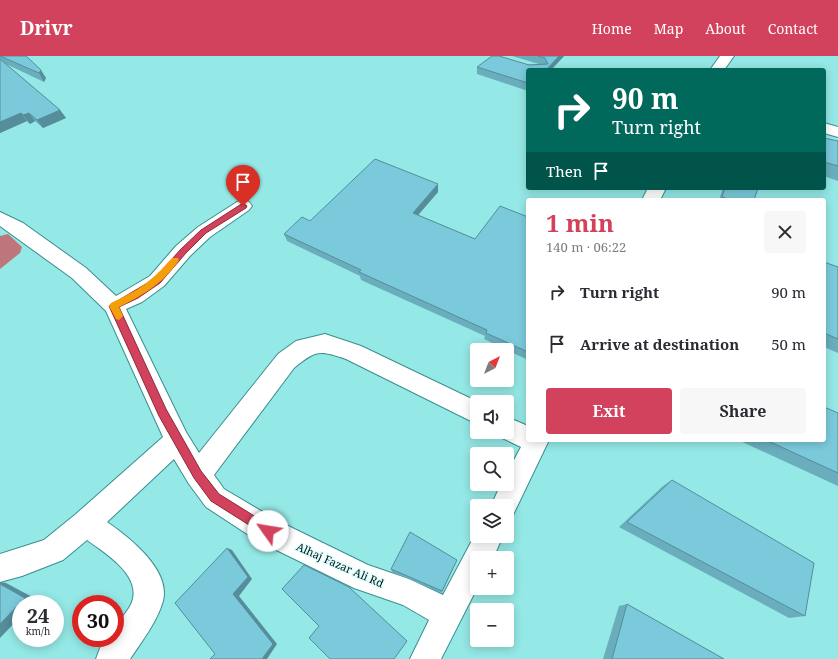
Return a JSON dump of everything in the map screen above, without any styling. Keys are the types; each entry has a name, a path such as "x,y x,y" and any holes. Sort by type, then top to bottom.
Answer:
{"street":[{"path":"718,68 727,56"},
{"path":"826,129 838,132"},
{"path":"114,306 135,296 157,281 183,251 204,232 243,206"},
{"name":"Alhaj Fazar Ali Rd","path":"0,218 17,228 79,273 114,306 177,440 198,475 215,498 268,531 364,578 409,593 449,614"},
{"path":"198,475 286,361 304,347 325,343 353,352 470,410"},
{"path":"514,431 526,437"},
{"path":"0,568 22,562 52,550 86,524 177,440"},
{"path":"507,499 532,442"},
{"path":"86,524 129,555 144,577 150,595 139,621 111,659"},
{"path":"425,659 470,573"}],"shaded area":[{"path":"8,234 22,247 20,253 0,269 0,236"}],"building":[{"path":"0,56 26,56 41,70 39,73"},
{"path":"492,56 499,56 529,65 548,64 545,58 538,56 559,56 548,68 526,68 526,82 477,67"},
{"path":"0,59 60,110 37,120 29,113 23,115 21,113 0,122"},
{"path":"826,138 838,141 838,166 826,163"},
{"path":"375,159 438,184 413,213 475,239 500,206 526,216 526,351 514,346 514,343 508,343 486,333 487,330 359,272 361,270 284,234 302,217 310,221"},
{"path":"724,190 757,190 755,198 722,197"},
{"path":"826,263 838,267 838,339 826,334"},
{"path":"826,408 838,413 838,473 770,442 826,442"},
{"path":"672,480 814,563 805,616 627,522"},
{"path":"410,532 457,560 442,591 391,569"},
{"path":"227,548 248,577 233,594 273,644 262,659 210,659 215,654 175,603"},
{"path":"304,565 349,587 407,641 394,659 330,659 309,638 319,626 282,589"},
{"path":"0,584 20,595 12,595 12,612 0,624"},
{"path":"627,604 724,659 612,659"}],"slow traffic":[{"path":"119,316 114,306 135,296 157,281 175,260"}],"route":[{"path":"243,206 204,232 183,251 157,281 135,296 114,306 163,412 177,440 198,475 215,498 268,531"}]}
